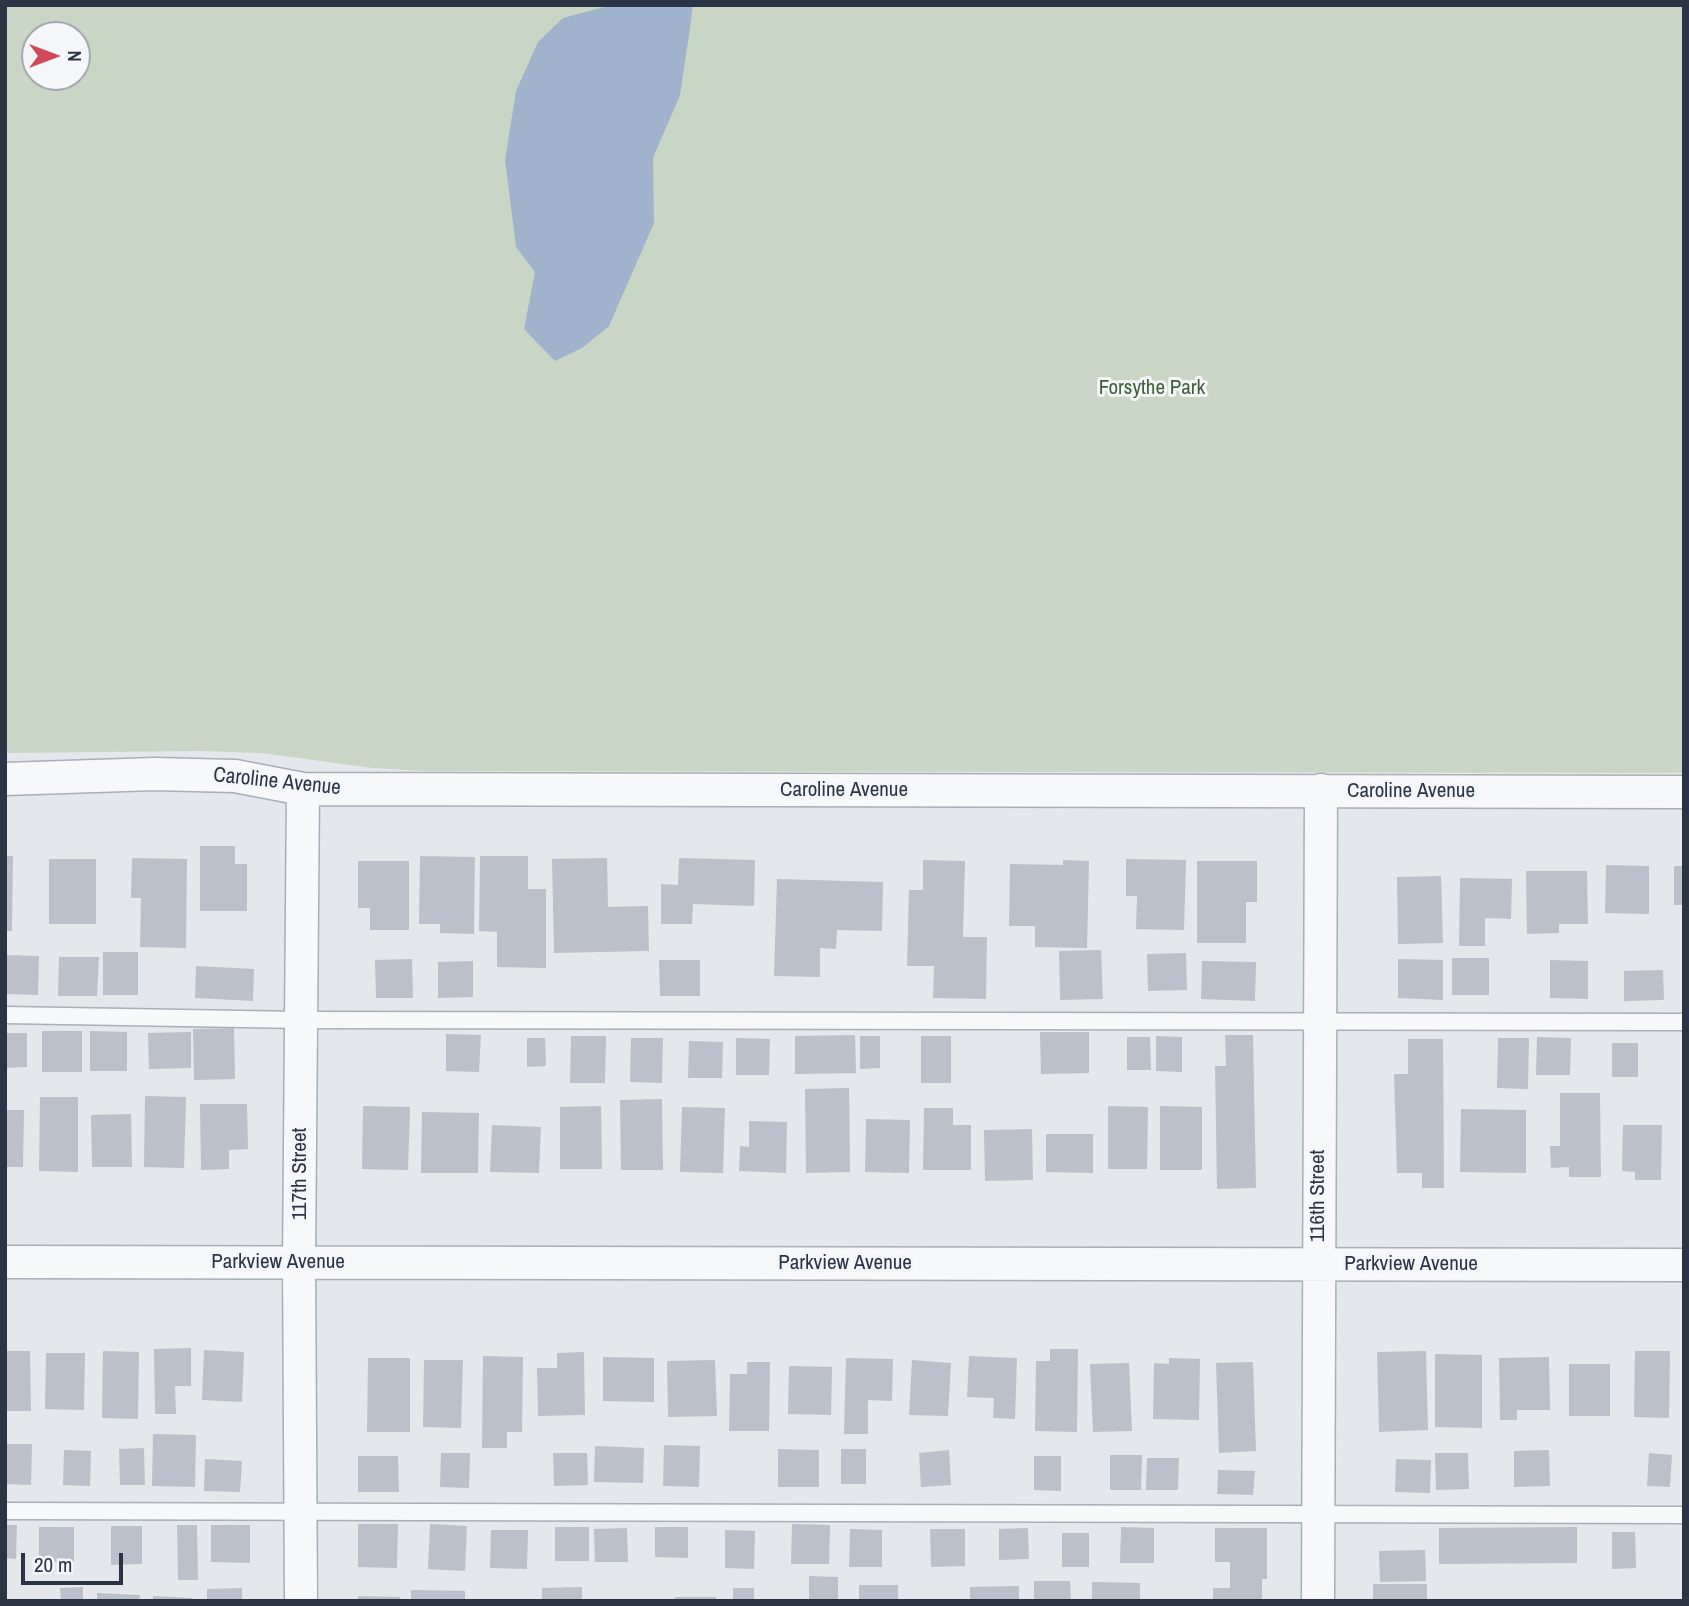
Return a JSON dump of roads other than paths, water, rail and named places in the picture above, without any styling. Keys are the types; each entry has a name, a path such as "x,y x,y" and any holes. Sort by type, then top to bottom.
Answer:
{"street":[{"name":"Caroline Avenue","path":"5,779 155,774 235,776 303,789 1684,792"},
{"name":"117th Street","path":"301,1601 299,1262 303,789"},
{"name":"116th Street","path":"1318,1601 1321,790"},
{"name":"Parkview Avenue","path":"5,1262 1684,1265"}],"lane":[{"path":"5,1015 301,1020 1684,1022"},
{"path":"5,1511 1684,1515"}],"water":[{"path":"612,5 693,5 680,95 653,158 654,223 609,326 582,348 555,361 524,329 535,272 516,247 505,160 516,91 538,42 563,18"}],"park label":[{"name":"Forsythe Park","path":"1152,388"}]}
